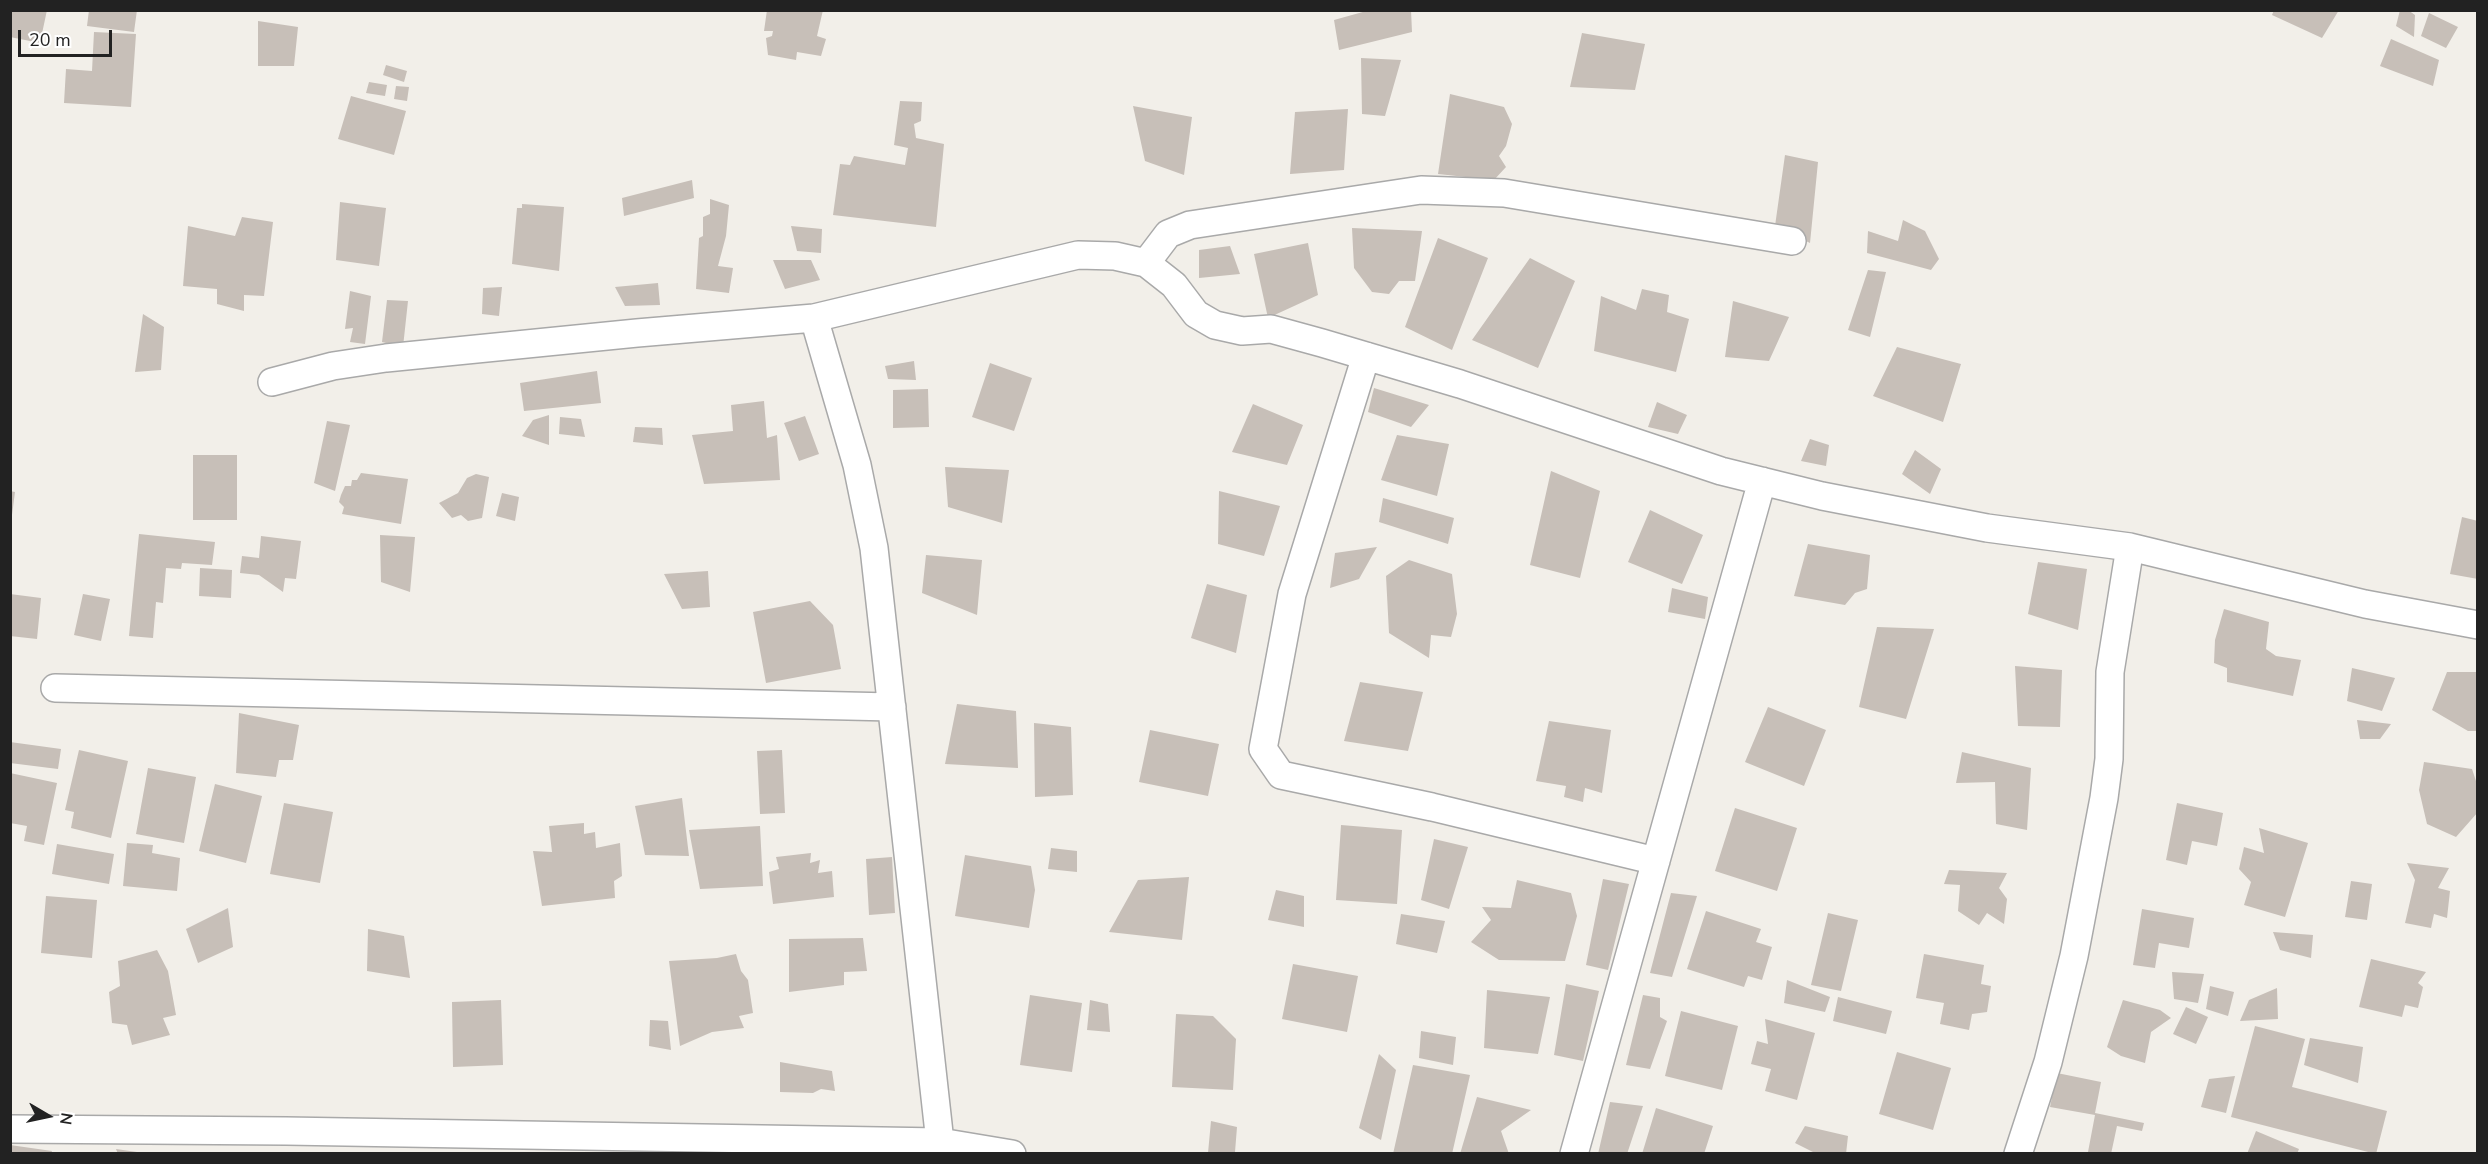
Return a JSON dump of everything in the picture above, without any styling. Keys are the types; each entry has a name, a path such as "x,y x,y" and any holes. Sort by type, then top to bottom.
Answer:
{"street":[{"path":"1146,263 1168,234 1190,225 1421,190 1504,193 1792,241"},
{"path":"272,382 333,366 386,358 814,318 1078,255 1115,256 1146,263 1174,285 1196,314 1215,325 1242,331 1271,329 1366,356 1460,384 1669,454 1762,481 1822,496 1987,528 2130,547 2365,604 2478,625"},
{"path":"814,318 857,465 874,548 940,1142"},
{"path":"1366,356 1292,594 1263,749 1281,775 1432,807 1656,861"},
{"path":"1574,1154 1762,481"},
{"path":"2018,1154 2048,1062 2074,956 2104,798 2109,759 2110,672 2130,547"},
{"path":"55,687 892,707"},
{"path":"10,1129 285,1142 715,1146 940,1142 1012,1154"}],"building":[{"path":"10,10 47,10 40,43 10,37"},
{"path":"89,10 137,10 134,32 87,26"},
{"path":"767,10 823,10 817,36 826,39 821,56 797,52 796,60 768,55 766,38 772,36 773,31 764,31"},
{"path":"1370,10 1411,10 1412,32 1339,50 1334,20"},
{"path":"2274,10 2339,10 2322,38 2272,15"},
{"path":"2400,10 2408,10 2415,15 2414,37 2396,26"},
{"path":"2429,13 2458,27 2446,48 2421,36"},
{"path":"258,21 298,27 294,66 258,66"},
{"path":"94,32 136,34 131,107 64,103 66,69 92,71"},
{"path":"1582,33 1645,44 1635,90 1570,87"},
{"path":"2391,39 2439,60 2433,86 2380,66"},
{"path":"1361,58 1401,60 1385,116 1362,114"},
{"path":"386,65 407,71 404,82 383,75"},
{"path":"369,82 387,85 385,96 366,93"},
{"path":"396,86 409,87 407,101 394,99"},
{"path":"1450,94 1504,107 1512,124 1506,146 1499,156 1506,167 1494,180 1438,174"},
{"path":"351,96 406,111 394,155 338,139"},
{"path":"900,101 922,102 921,121 914,124 916,138 944,144 936,227 833,215 840,164 850,165 854,156 905,165 908,148 894,145"},
{"path":"1133,106 1192,117 1184,175 1145,161"},
{"path":"1348,109 1344,170 1290,174 1295,112"},
{"path":"1785,155 1818,162 1810,243 1775,226"},
{"path":"692,180 694,198 624,216 622,198"},
{"path":"710,199 729,205 726,236 718,266 733,268 729,293 696,289 699,238 703,236 703,217 710,214"},
{"path":"340,202 386,208 379,266 336,260"},
{"path":"522,204 564,207 559,271 512,264 517,208 522,208"},
{"path":"242,217 273,222 264,296 244,295 244,311 217,304 217,289 183,286 188,226 235,236"},
{"path":"1903,220 1925,231 1939,259 1931,270 1867,253 1868,231 1898,241"},
{"path":"791,226 822,229 821,253 797,251"},
{"path":"1352,228 1422,231 1415,281 1399,281 1389,294 1372,292 1354,268"},
{"path":"1438,238 1488,258 1452,350 1405,327"},
{"path":"1308,243 1318,295 1268,318 1254,254"},
{"path":"1230,246 1240,274 1199,278 1199,250"},
{"path":"1530,258 1575,281 1538,368 1472,340"},
{"path":"773,260 811,260 820,280 785,289"},
{"path":"1868,270 1886,272 1870,337 1848,330"},
{"path":"658,283 660,305 625,306 615,287"},
{"path":"502,287 499,316 482,314 483,288"},
{"path":"1642,289 1669,295 1667,312 1689,319 1676,372 1594,351 1601,296 1636,310"},
{"path":"350,291 371,296 365,344 350,342 353,328 345,329"},
{"path":"387,300 408,301 403,347 382,342"},
{"path":"1733,301 1789,317 1769,361 1725,357"},
{"path":"143,314 164,327 161,370 135,372"},
{"path":"1897,347 1961,364 1943,422 1873,396"},
{"path":"914,361 916,380 888,379 885,366"},
{"path":"990,363 1032,378 1014,431 972,417"},
{"path":"597,371 601,403 524,411 520,383"},
{"path":"1374,388 1429,405 1411,427 1368,412"},
{"path":"928,389 929,427 893,428 893,390"},
{"path":"764,401 767,438 777,435 780,480 704,484 692,435 733,431 731,405"},
{"path":"1657,402 1687,415 1678,434 1648,427"},
{"path":"1253,404 1303,425 1287,465 1232,452"},
{"path":"549,415 549,445 522,436 533,420"},
{"path":"805,416 819,454 799,461 784,423"},
{"path":"560,417 581,419 585,437 559,434"},
{"path":"327,421 350,425 335,491 314,483"},
{"path":"635,427 662,428 663,445 633,442"},
{"path":"1397,435 1449,444 1437,496 1381,480"},
{"path":"1810,439 1829,445 1826,466 1801,461"},
{"path":"1915,450 1941,469 1930,494 1902,474"},
{"path":"193,455 237,455 237,520 193,520"},
{"path":"945,467 1009,470 1002,523 948,507"},
{"path":"1551,471 1600,491 1580,578 1530,565"},
{"path":"361,473 408,479 401,524 342,514 344,507 339,502 345,486 351,486 352,480 357,480"},
{"path":"476,474 489,477 482,518 468,521 461,515 452,518 439,503 458,493 467,478"},
{"path":"10,491 15,492 12,515 10,515"},
{"path":"1219,491 1280,506 1264,556 1218,544"},
{"path":"502,493 519,497 515,521 496,516"},
{"path":"1383,498 1454,518 1448,544 1379,522"},
{"path":"1650,510 1703,535 1682,584 1628,562"},
{"path":"2462,517 2478,521 2478,579 2450,574"},
{"path":"139,534 215,542 212,565 182,563 181,569 166,568 163,603 156,602 153,638 129,636"},
{"path":"380,535 415,537 410,592 381,582"},
{"path":"261,536 301,541 296,579 285,578 283,592 259,575 240,573 242,556 259,558"},
{"path":"1808,544 1870,555 1867,589 1855,593 1845,605 1794,596"},
{"path":"1377,547 1359,579 1330,588 1335,553"},
{"path":"926,555 982,560 977,615 922,593"},
{"path":"1409,560 1452,574 1457,614 1451,637 1431,635 1429,658 1389,633 1386,576"},
{"path":"2038,562 2087,569 2078,630 2028,614"},
{"path":"200,568 232,570 231,598 199,596"},
{"path":"708,571 710,607 682,609 664,574"},
{"path":"1207,584 1247,595 1236,653 1191,638"},
{"path":"1672,588 1708,597 1705,619 1668,612"},
{"path":"10,594 41,598 37,639 10,636"},
{"path":"83,594 110,599 101,641 74,635"},
{"path":"810,601 833,625 841,669 766,683 753,612"},
{"path":"2224,609 2269,622 2266,649 2276,656 2301,660 2293,696 2227,682 2227,668 2214,663 2215,640"},
{"path":"1877,627 1934,629 1906,719 1859,707"},
{"path":"2015,666 2062,670 2060,727 2018,726"},
{"path":"2352,668 2395,678 2382,711 2347,701"},
{"path":"2447,672 2478,672 2478,731 2468,731 2432,710"},
{"path":"1360,682 1423,692 1408,751 1344,741"},
{"path":"957,704 1016,711 1018,768 945,764"},
{"path":"1768,707 1826,730 1804,786 1745,762"},
{"path":"239,713 299,725 293,760 279,760 276,777 236,773"},
{"path":"2357,720 2391,724 2380,739 2360,739"},
{"path":"1549,721 1611,730 1602,793 1585,788 1583,802 1564,797 1566,786 1536,781"},
{"path":"1034,723 1071,727 1073,795 1035,797"},
{"path":"1150,730 1219,744 1208,796 1139,782"},
{"path":"10,742 61,749 58,769 10,763"},
{"path":"79,750 128,761 111,838 71,828 74,812 65,810"},
{"path":"782,750 785,813 760,814 757,751"},
{"path":"1962,752 2031,768 2027,830 1996,824 1995,782 1956,783"},
{"path":"2424,762 2472,769 2478,787 2478,812 2456,837 2427,824 2419,790"},
{"path":"148,768 196,777 184,843 136,834"},
{"path":"10,773 57,783 44,845 24,841 27,826 10,823"},
{"path":"215,784 262,796 246,863 199,851"},
{"path":"682,798 689,856 645,855 635,806"},
{"path":"284,803 333,812 320,883 270,874"},
{"path":"2177,803 2223,813 2217,846 2192,841 2187,865 2166,860"},
{"path":"1735,808 1797,828 1777,891 1715,871"},
{"path":"584,823 584,834 595,832 596,848 620,843 622,876 614,881 615,898 542,906 533,851 552,852 549,826"},
{"path":"1341,825 1402,830 1397,904 1336,900"},
{"path":"760,826 763,886 700,889 689,830"},
{"path":"2259,828 2308,843 2285,917 2244,905 2251,882 2239,869 2244,847 2264,853"},
{"path":"1434,839 1468,847 1449,909 1421,900"},
{"path":"127,843 153,845 152,853 180,858 177,891 123,886"},
{"path":"57,844 114,854 109,884 52,874"},
{"path":"1051,848 1077,851 1077,872 1048,869"},
{"path":"811,853 810,863 820,860 818,873 832,871 834,897 773,904 769,872 779,869 776,857"},
{"path":"965,855 1031,866 1035,890 1029,928 955,916"},
{"path":"892,857 895,913 869,915 866,859"},
{"path":"2407,863 2449,868 2438,888 2450,891 2447,918 2434,914 2431,928 2405,923 2415,880"},
{"path":"1949,870 2007,873 1999,888 2007,899 2004,924 1987,913 1979,925 1958,911 1960,885 1944,884"},
{"path":"1189,877 1182,940 1109,932 1138,880"},
{"path":"1603,879 1629,884 1608,970 1586,965"},
{"path":"1517,880 1571,893 1577,916 1565,961 1499,960 1471,942 1491,920 1482,907 1511,908"},
{"path":"2351,881 2372,884 2367,920 2345,917"},
{"path":"1276,890 1304,896 1304,927 1268,920"},
{"path":"1671,893 1697,896 1672,977 1650,973"},
{"path":"46,896 97,900 92,958 41,953"},
{"path":"228,908 233,947 198,963 186,929"},
{"path":"2142,909 2194,918 2189,948 2159,943 2155,968 2133,965"},
{"path":"1706,911 1761,929 1756,942 1772,947 1762,980 1748,976 1744,987 1687,969"},
{"path":"1828,913 1858,920 1841,991 1811,985"},
{"path":"1401,914 1445,921 1437,953 1396,944"},
{"path":"368,929 404,936 410,978 367,971"},
{"path":"2273,932 2313,935 2311,958 2280,950"},
{"path":"863,938 867,971 844,972 844,985 789,992 789,939"},
{"path":"157,950 168,971 176,1015 163,1018 170,1035 132,1045 127,1025 112,1023 109,992 120,986 118,961"},
{"path":"736,954 741,971 748,980 753,1013 739,1016 744,1028 712,1032 680,1046 669,961 717,958"},
{"path":"1924,954 1984,965 1981,984 1991,986 1987,1012 1972,1014 1969,1030 1940,1024 1944,1003 1916,998"},
{"path":"2371,959 2426,972 2418,983 2423,987 2418,1008 2405,1005 2402,1017 2359,1007"},
{"path":"1293,964 1358,976 1347,1032 1282,1019"},
{"path":"2172,972 2204,974 2198,1003 2174,999"},
{"path":"1787,980 1830,997 1825,1012 1784,1003"},
{"path":"1566,984 1599,991 1583,1061 1554,1055"},
{"path":"2210,986 2234,992 2228,1016 2206,1009"},
{"path":"2277,988 2278,1019 2240,1021 2249,1000"},
{"path":"1487,990 1550,997 1538,1054 1484,1048"},
{"path":"1030,995 1082,1003 1072,1072 1020,1065"},
{"path":"1643,995 1660,998 1660,1017 1667,1021 1650,1069 1626,1065"},
{"path":"1838,997 1892,1011 1886,1034 1833,1021"},
{"path":"501,1000 503,1065 453,1067 452,1002"},
{"path":"1090,1000 1108,1004 1110,1032 1087,1030"},
{"path":"2123,1000 2160,1010 2171,1018 2151,1032 2145,1063 2121,1056 2107,1047"},
{"path":"2186,1007 2208,1017 2196,1044 2173,1034"},
{"path":"1681,1011 1738,1026 1722,1090 1665,1076"},
{"path":"1176,1014 1213,1016 1236,1039 1233,1090 1172,1087"},
{"path":"1765,1019 1815,1033 1797,1100 1765,1091 1771,1069 1751,1064 1757,1041 1768,1044"},
{"path":"650,1020 668,1021 671,1050 649,1046"},
{"path":"2255,1026 2305,1039 2292,1087 2387,1111 2376,1154 2231,1117"},
{"path":"1421,1031 1456,1037 1453,1065 1419,1058"},
{"path":"2310,1038 2363,1047 2358,1083 2304,1065"},
{"path":"1897,1052 1951,1068 1933,1130 1879,1114"},
{"path":"1379,1054 1396,1070 1381,1140 1359,1128"},
{"path":"780,1062 832,1071 835,1091 821,1089 813,1093 780,1092"},
{"path":"1413,1065 1470,1075 1452,1154 1393,1154"},
{"path":"2057,1073 2101,1082 2095,1113 2144,1123 2142,1131 2117,1126 2111,1154 2088,1152 2095,1115 2050,1107"},
{"path":"2235,1076 2226,1113 2201,1107 2209,1079"},
{"path":"1477,1097 1531,1110 1501,1131 1509,1154 1460,1154"},
{"path":"1610,1102 1643,1106 1627,1154 1598,1154"},
{"path":"1656,1108 1713,1126 1704,1154 1642,1154"},
{"path":"1211,1121 1237,1127 1235,1152 1208,1153"},
{"path":"1805,1126 1848,1136 1846,1154 1817,1154 1795,1143"},
{"path":"2256,1131 2299,1149 2297,1154 2247,1154"},
{"path":"10,1145 52,1151 51,1154 10,1154"},
{"path":"116,1149 137,1152 137,1154 118,1154"}]}
